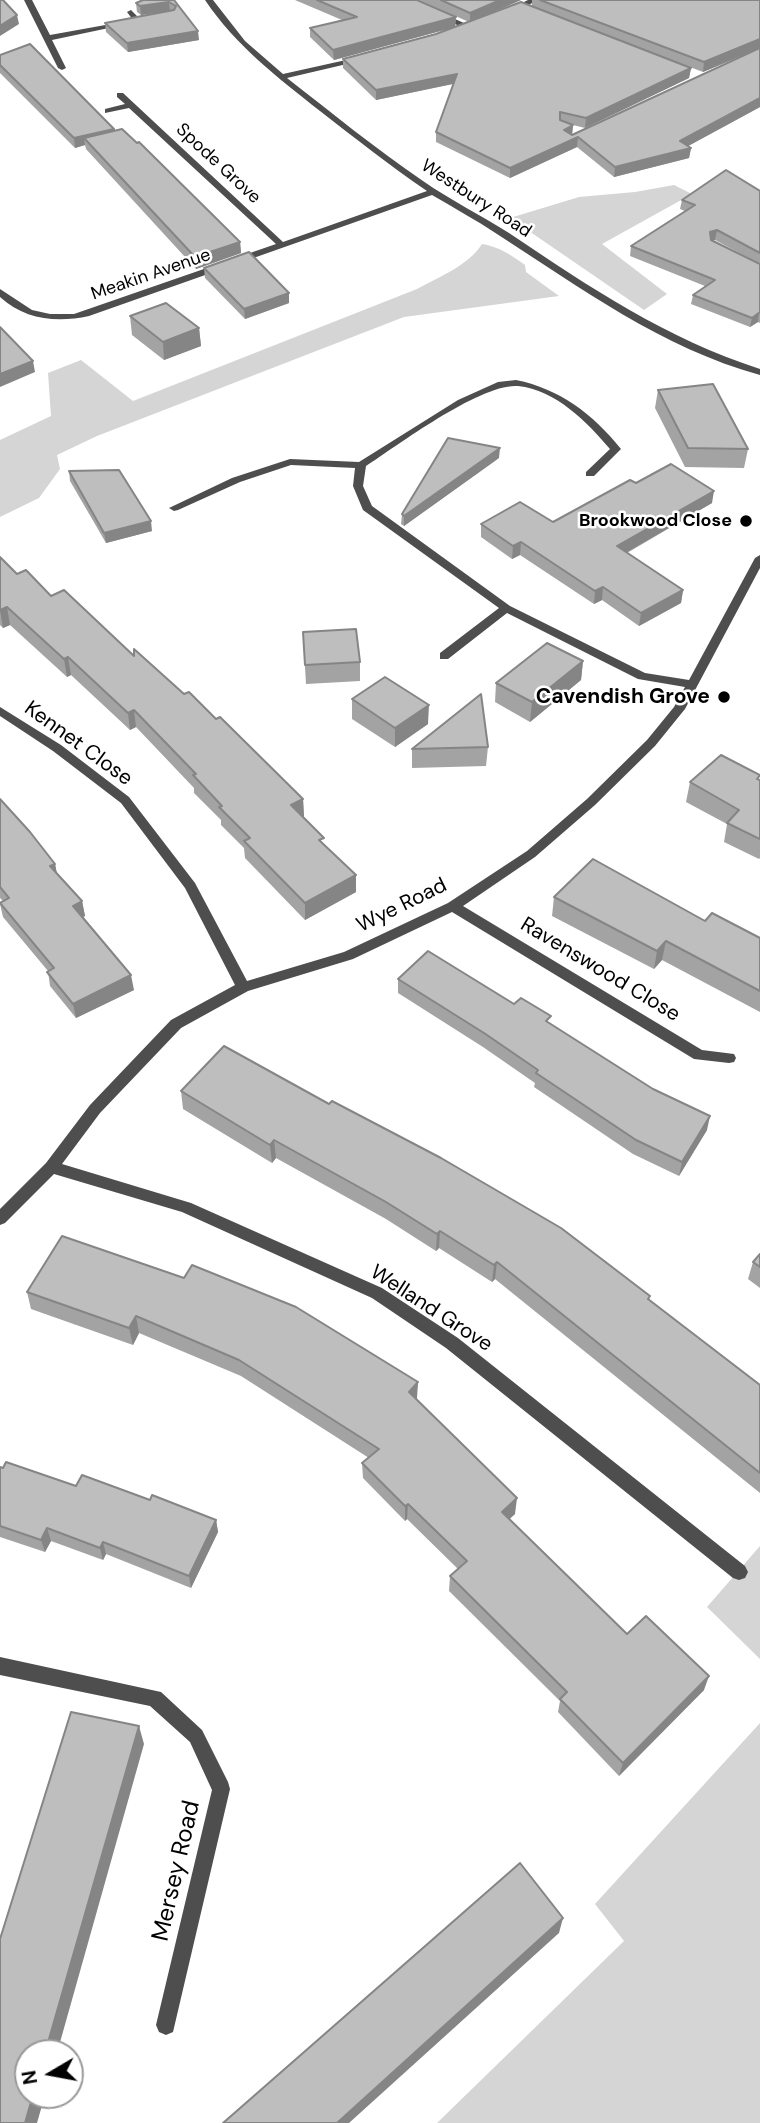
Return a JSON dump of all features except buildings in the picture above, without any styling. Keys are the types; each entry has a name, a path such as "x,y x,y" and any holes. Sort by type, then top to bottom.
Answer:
{"street":[{"path":"28,0 62,68"},
{"name":"Westbury Road","path":"209,0 226,26 281,76 433,192 655,332 728,363 760,372"},
{"path":"406,0 469,27"},
{"path":"507,12 534,0"},
{"path":"520,7 532,12"},
{"path":"131,12 138,21"},
{"path":"48,38 149,19"},
{"path":"457,31 481,22"},
{"path":"281,76 374,55"},
{"name":"Spode Grove","path":"120,94 282,245"},
{"path":"108,111 131,105"},
{"name":"Meakin Avenue","path":"0,292 24,312 40,316 72,317 433,192"},
{"path":"174,508 236,480 290,462 361,465 477,393 513,382 558,396 593,421 616,449 590,474"},
{"path":"361,465 358,486 367,508 506,608 642,676 693,685"},
{"name":"Wye Road","path":"0,1219 51,1167 95,1110 176,1024 243,987 348,956 453,906 531,854 591,802 652,743 679,709 760,558"},
{"path":"444,656 506,608"},
{"name":"Kennet Close","path":"0,712 57,748 125,800 190,886 243,987"},
{"name":"Ravenswood Close","path":"453,906 699,1055 729,1058"},
{"name":"Welland Grove","path":"51,1167 186,1207 377,1293 452,1343 739,1572"},
{"name":"Mersey Road","path":"0,1666 155,1698 196,1736 221,1789 166,2025"}],"shaded area":[{"path":"674,185 692,194 602,244 667,294 644,310 510,218 579,197"},
{"path":"482,244 500,249 515,258 525,265 526,272 559,296 404,317 97,436 57,455 60,469 39,498 0,517 0,440 51,416 48,373 81,360 133,401 417,289 462,264"},
{"path":"760,1546 760,1659 707,1607"},
{"path":"760,1723 760,2123 437,2123 624,1941 595,1904"}],"place":[{"name":"Brookwood Close","path":"746,521"},
{"name":"Cavendish Grove","path":"724,697"}]}
